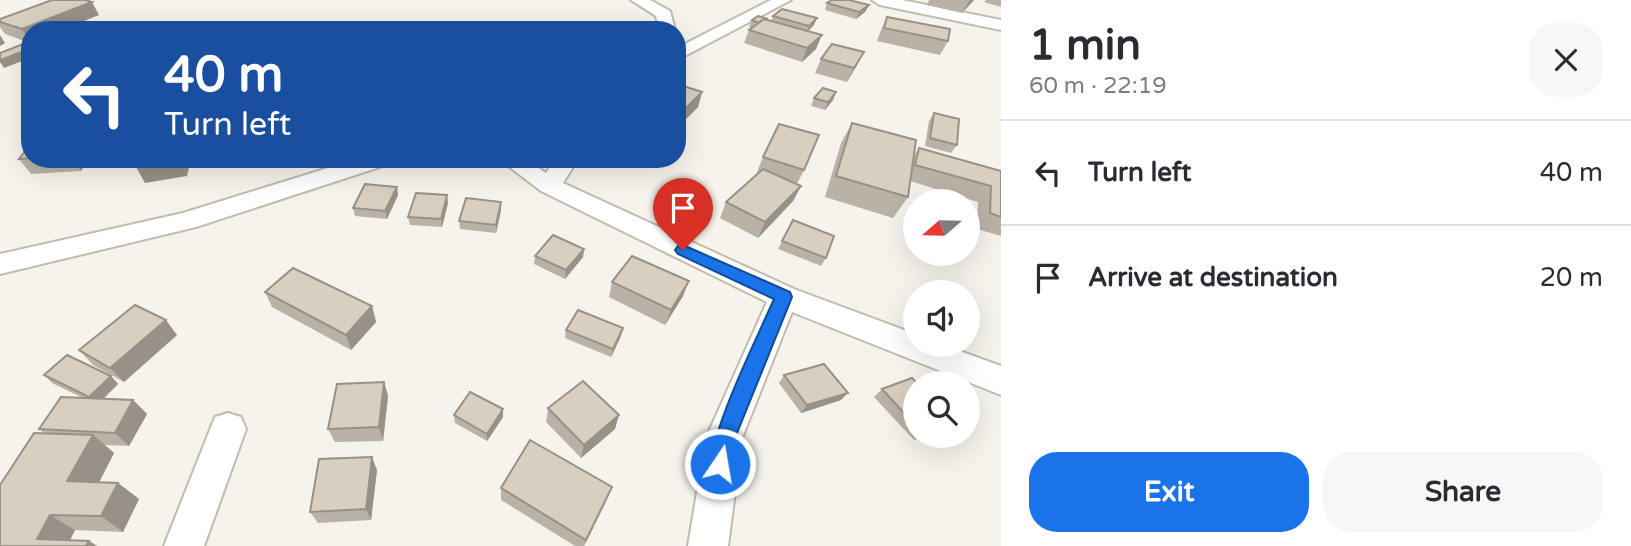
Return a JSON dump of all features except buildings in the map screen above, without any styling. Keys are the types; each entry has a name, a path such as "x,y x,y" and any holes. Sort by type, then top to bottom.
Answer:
{"street":[{"path":"639,0 664,14 665,21"},
{"path":"686,50 783,0"},
{"path":"880,0 1001,25"},
{"path":"0,264 187,222 353,168"},
{"path":"523,168 549,186 784,297 1001,381"},
{"path":"549,186 561,168"},
{"path":"708,546 724,438 784,297"},
{"path":"184,546 228,429"}],"route":[{"path":"683,250 784,297 724,438 720,464"}]}
